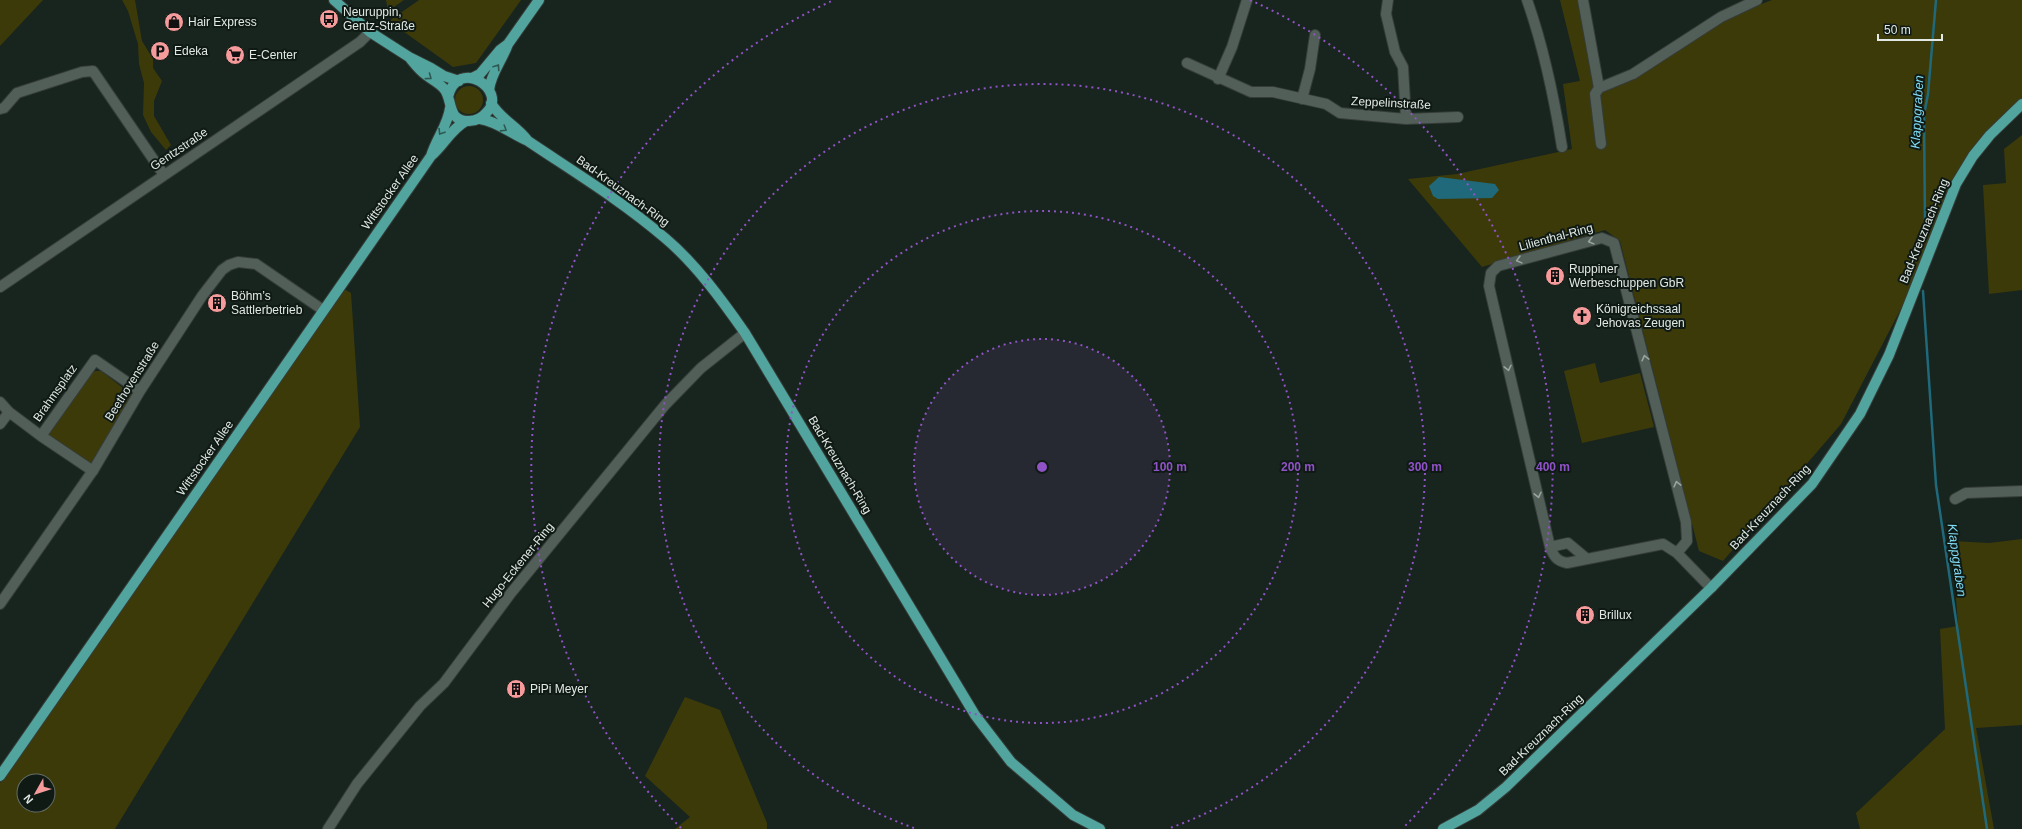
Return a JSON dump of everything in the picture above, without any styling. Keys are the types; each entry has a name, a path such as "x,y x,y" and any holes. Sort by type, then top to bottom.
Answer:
{"main road":[{"path":"334,0 370,32 409,57 451,80 459,81 472,78 480,74 500,50 508,44"},
{"path":"489,90 492,74 501,62 508,44 539,0"},
{"path":"409,57 425,75 444,89 448,97 450,108 449,118 436,139 431,156"},
{"path":"431,156 439,149 458,125 466,121 480,119 490,109 492,103 489,90 484,83 472,78"},
{"path":"448,97 450,89 459,81"},
{"name":"Bad-Kreuznach-Ring","path":"492,103 496,111 520,130 528,141"},
{"name":"Bad-Kreuznach-Ring","path":"1443,829 1478,810 1506,787 1711,588 1812,484 1860,414 1889,355 1956,184 1973,156 1990,135 2022,104"},
{"path":"450,108 454,115 466,121"},
{"name":"Bad-Kreuznach-Ring","path":"480,119 489,120 510,133 528,141 618,201 666,238 702,277 745,333 975,715 1012,762 1073,815 1100,829"},
{"name":"Wittstocker Allee","path":"0,776 431,156"}],"street":[{"path":"1218,78 1232,47 1247,0"},
{"path":"1388,0 1386,14 1395,52 1403,67 1406,118"},
{"path":"1527,0 1539,36 1549,74 1562,147"},
{"path":"1584,0 1599,88"},
{"path":"1601,144 1595,94 1599,88 1633,74 1721,17 1757,0"},
{"name":"Gentzstraße","path":"0,287 360,42 370,32"},
{"path":"1302,99 1310,69 1315,35"},
{"name":"Zeppelinstraße","path":"1187,63 1252,92 1273,92 1326,104 1340,113 1406,118 1458,117"},
{"path":"0,110 4,108 17,93 82,72 93,71 164,175"},
{"name":"Lilienthal-Ring","path":"1677,553 1687,541 1686,522 1614,243 1602,238 1498,266 1491,273 1489,286 1550,547 1558,561 1568,563 1586,558 1663,544 1677,553 1711,588"},
{"name":"Beethovenstraße","path":"0,604 93,471 140,391 202,296 216,277 229,265 238,262 256,264 323,310"},
{"name":"Hugo-Eckener-Ring","path":"328,829 357,784 420,706 444,684 511,593 660,411 701,368 745,333"},
{"name":"Brahmsplatz","path":"93,471 41,436 95,360 140,391"},
{"path":"0,402 9,412 41,436"},
{"path":"0,424 9,412"},
{"path":"1955,499 1966,493 2022,491"},
{"path":"1550,547 1568,543 1586,558"}],"shaded area":[{"path":"0,0 43,0 0,46"},
{"path":"122,0 135,0 142,41 153,59 153,68 162,81 154,101 154,116 171,145 166,150 151,132 143,115 144,83 139,64 138,44 128,11"},
{"path":"386,0 404,0 388,11"},
{"path":"419,0 521,0 476,63 453,67 389,21"},
{"path":"1560,0 1581,0 1599,96 1603,89 1730,16 1772,0 2022,0 2022,101 1973,152 1907,297 1841,424 1723,561 1699,551 1620,241 1605,230 1482,267 1408,179 1457,174 1572,149 1563,84 1580,81"},
{"path":"469,86 479,90 483,100 479,110 469,114 459,110 455,100 459,90"},
{"path":"2022,135 2022,290 1989,294 1983,185 2006,183 2004,149"},
{"path":"344,289 351,293 360,427 115,829 0,829 0,783"},
{"path":"1595,363 1600,383 1640,373 1654,427 1582,443 1564,371"},
{"path":"95,371 101,371 132,395 132,398 94,463 91,465 48,435 48,431 89,374"},
{"path":"2022,539 2022,725 1976,728 1994,829 1860,829 1856,813 1945,729 1940,629 1958,626 1952,541 1989,543"},
{"path":"685,697 720,710 767,823 767,829 675,829 690,817 645,776"}],"water":[{"path":"1439,177 1495,184 1499,190 1492,198 1438,199 1433,196 1429,186"}],"waterway":[{"name":"Klappgraben","path":"1925,226 1924,115 1928,94 1936,0"},
{"name":"Klappgraben","path":"1923,291 1936,485 1987,829"}],"place":[{"name":"Neuruppin, Gentz-Straße","path":"329,19"},
{"name":"Hair Express","path":"174,22"},
{"name":"Edeka","path":"160,51"},
{"name":"E-Center","path":"235,55"},
{"name":"Ruppiner Werbeschuppen GbR","path":"1555,276"},
{"name":"Böhm’s Sattlerbetrieb","path":"217,303"},
{"name":"Königreichssaal Jehovas Zeugen","path":"1582,316"},
{"name":"Brillux","path":"1585,615"},
{"name":"PiPi Meyer","path":"516,689"}]}
